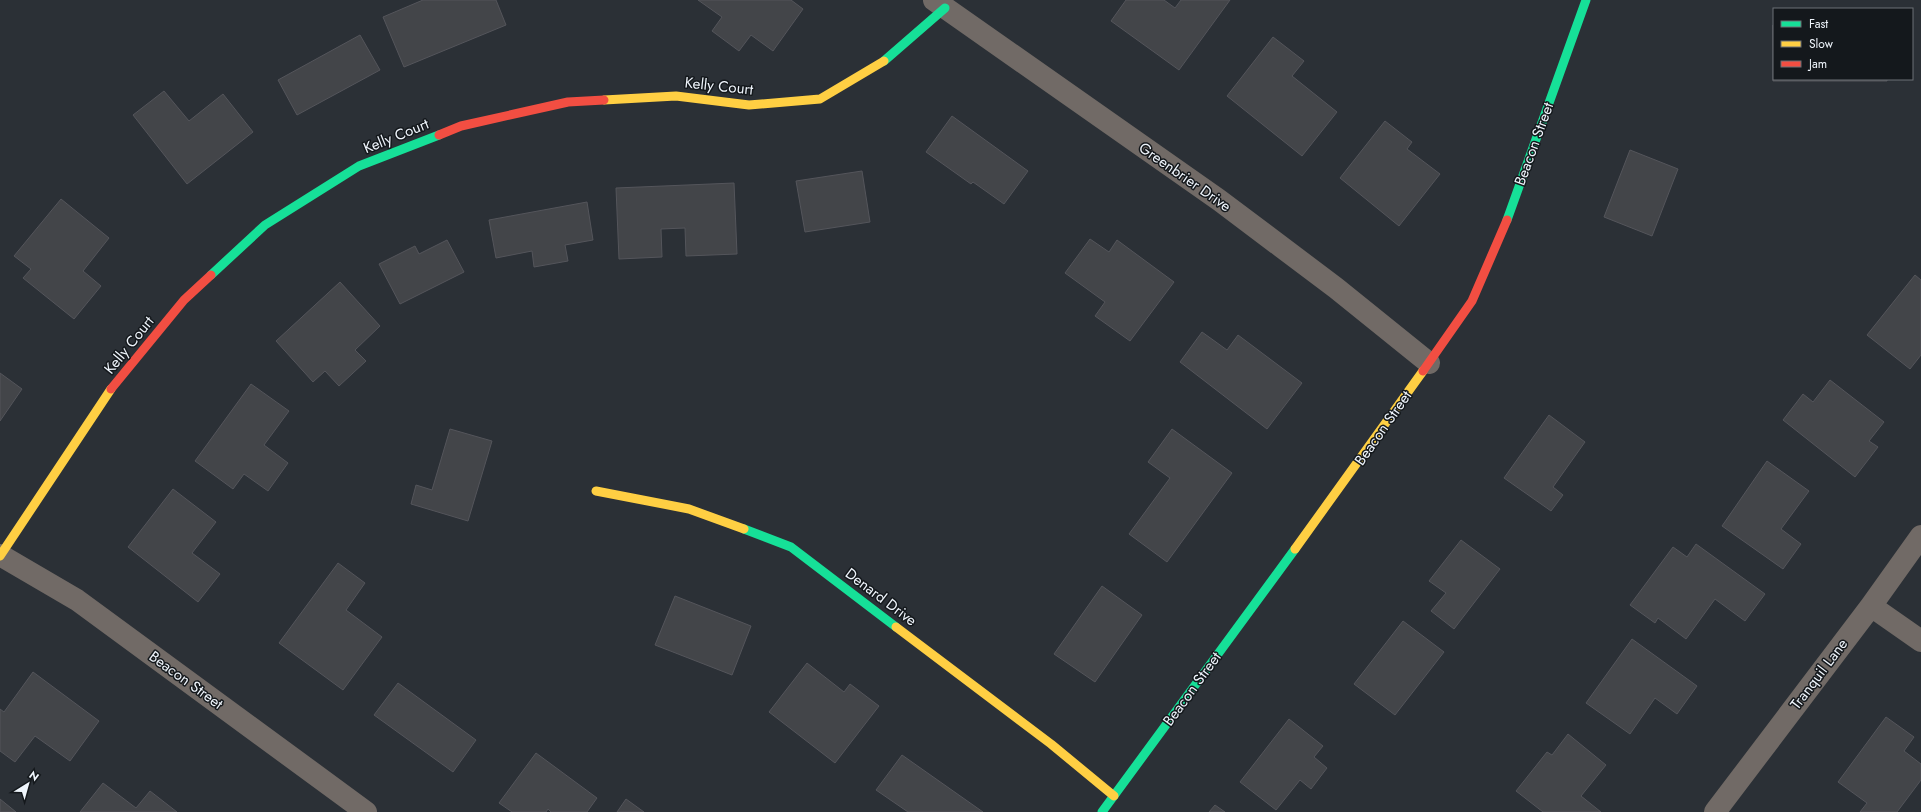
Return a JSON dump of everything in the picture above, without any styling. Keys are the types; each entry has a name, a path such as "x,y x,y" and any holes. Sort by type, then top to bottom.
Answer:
{"street":[{"name":"Beacon Street","path":"1102,812 1377,438 1472,301 1501,237 1586,0"},
{"name":"Greenbrier Drive","path":"939,4 1219,200 1336,288 1429,363"},
{"name":"Kelly Court","path":"0,555 114,385 184,300 265,225 359,166 461,126 568,102 676,96 749,105 820,98 883,62 939,4"},
{"name":"Denard Drive","path":"596,491 689,509 791,547 1051,744 1114,796"},
{"name":"Tranquil Lane","path":"1715,812 1871,606 1921,536"},
{"name":"Beacon Street","path":"0,555 77,600 366,812"},
{"path":"1871,606 1921,641"}],"building":[{"path":"423,0 496,0 506,25 404,67 383,17"},
{"path":"698,0 791,0 803,9 773,51 751,35 739,51 712,31 722,17"},
{"path":"1126,0 1164,0 1175,8 1181,0 1230,0 1179,70 1111,21"},
{"path":"360,35 380,70 297,115 278,80"},
{"path":"1273,37 1304,61 1292,76 1337,112 1302,156 1227,96"},
{"path":"1773,80 1887,80 1887,81"},
{"path":"164,91 189,121 223,94 253,132 187,184 133,115"},
{"path":"952,116 1028,171 1004,204 973,182 971,184 926,152"},
{"path":"1385,121 1412,142 1407,149 1440,174 1399,226 1340,178"},
{"path":"1630,150 1678,169 1652,236 1604,217"},
{"path":"862,171 870,222 805,232 796,181"},
{"path":"734,183 737,254 686,256 685,228 661,229 662,257 619,259 616,188"},
{"path":"61,199 109,238 83,271 101,286 74,319 23,278 31,269 14,256"},
{"path":"587,202 593,240 565,245 568,261 534,267 532,251 496,258 489,220"},
{"path":"1090,239 1109,252 1117,240 1174,282 1130,341 1095,316 1105,302 1065,273"},
{"path":"447,240 464,272 400,304 379,264 415,246 419,254"},
{"path":"1915,275 1921,280 1921,355 1910,369 1867,335"},
{"path":"340,282 380,326 355,350 366,361 339,386 325,371 313,382 276,341"},
{"path":"1202,332 1227,350 1238,335 1302,383 1267,429 1180,362"},
{"path":"0,373 22,389 0,421"},
{"path":"1830,380 1884,422 1869,441 1878,447 1855,477 1783,420 1803,394 1813,402"},
{"path":"251,384 289,411 264,445 288,463 268,491 244,474 233,489 195,461"},
{"path":"1549,415 1585,442 1553,487 1563,495 1551,511 1504,478"},
{"path":"450,429 492,441 468,521 411,504 416,485 432,490"},
{"path":"1172,429 1232,473 1167,562 1129,534 1170,478 1148,462"},
{"path":"1767,461 1809,491 1781,529 1801,544 1783,569 1722,526"},
{"path":"173,489 216,522 192,553 220,574 198,602 128,547"},
{"path":"1461,540 1500,569 1454,629 1431,611 1446,593 1429,581"},
{"path":"1696,544 1765,594 1745,621 1715,599 1686,639 1658,618 1655,623 1630,605 1673,547 1687,557"},
{"path":"338,563 365,583 346,610 382,637 343,690 279,643"},
{"path":"1102,586 1142,615 1095,682 1054,654"},
{"path":"675,596 751,626 732,675 655,645"},
{"path":"1403,621 1444,652 1395,715 1354,684"},
{"path":"1632,639 1697,686 1677,714 1655,698 1630,734 1586,703"},
{"path":"807,663 844,692 850,684 879,706 835,763 769,712"},
{"path":"33,672 99,721 70,761 35,736 15,762 0,751 0,709 4,712"},
{"path":"398,683 476,740 453,772 374,715"},
{"path":"1886,717 1914,737 1904,751 1921,764 1921,780 1897,812 1860,812 1867,803 1838,782"},
{"path":"1289,719 1323,746 1314,757 1327,768 1311,789 1300,780 1276,810 1240,782"},
{"path":"1568,734 1606,765 1581,796 1601,812 1543,812 1516,791 1547,752 1552,755"},
{"path":"536,753 597,798 587,812 551,812 548,809 546,812 512,812 499,803"},
{"path":"902,755 983,812 908,812 876,790"},
{"path":"103,783 136,808 150,791 177,812 80,812"},
{"path":"0,799 16,812 0,812"},
{"path":"626,799 644,812 617,812"},
{"path":"1215,805 1225,812 1209,812"}],"traffic: fast":[{"path":"1507,220 1586,0"},
{"path":"884,61 945,8"},
{"path":"211,275 265,225 359,166 439,135"},
{"path":"744,529 791,547 896,627"},
{"path":"1102,812 1295,549"}],"traffic: slow":[{"path":"604,100 676,96 749,105 820,99 884,61"},
{"path":"1295,549 1423,371"},
{"path":"0,556 111,389"},
{"path":"596,491 689,509 744,529"},
{"path":"896,627 1051,744 1114,796"}],"traffic: jam":[{"path":"439,135 461,126 568,102 604,100"},
{"path":"1423,371 1472,301 1507,220"},
{"path":"111,389 184,300 211,275"}]}
